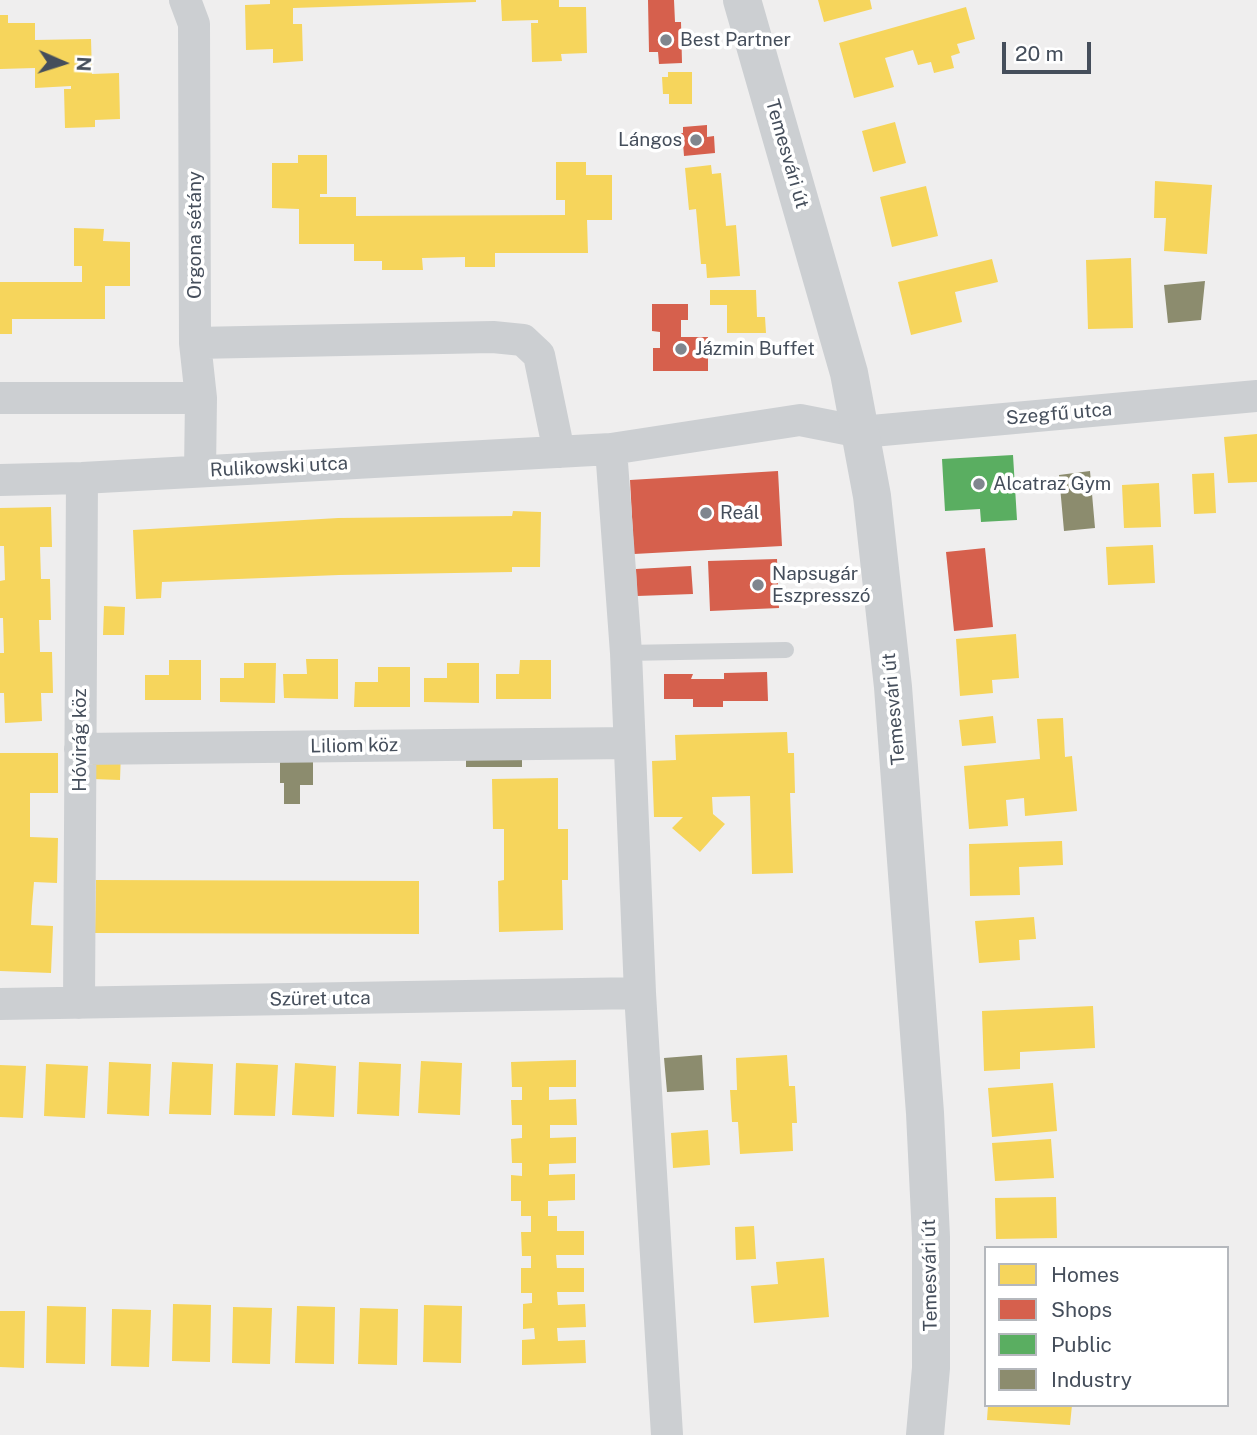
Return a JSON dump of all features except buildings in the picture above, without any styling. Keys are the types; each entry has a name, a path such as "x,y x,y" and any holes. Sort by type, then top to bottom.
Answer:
{"street":[{"name":"Orgona sétány","path":"185,0 194,24 195,343 201,398 200,471"},
{"name":"Temesvári út","path":"743,0 849,373 872,496 893,687 925,1113 931,1237 931,1368 925,1435"},
{"path":"195,343 493,337 523,340 539,355 559,452"},
{"name":"Szegfű utca","path":"861,432 1257,396"},
{"path":"0,398 201,398"},
{"name":"Rulikowski utca","path":"0,480 82,478 611,449 800,420 861,432"},
{"path":"611,449 626,653 640,993 667,1435"},
{"name":"Hóvirág köz","path":"79,1003 82,478"},
{"name":"Liliom köz","path":"80,749 629,743"},
{"name":"Szüret utca","path":"0,1004 640,993"}],"lane":[{"path":"626,653 786,650"}],"place":[{"name":"Best Partner","path":"666,40"},
{"name":"Lángos","path":"696,140"},
{"name":"Jázmin Buffet","path":"681,349"},
{"name":"Alcatraz Gym","path":"979,484"},
{"name":"Reál","path":"706,513"},
{"name":"Napsugár Eszpresszó","path":"758,585"}]}
